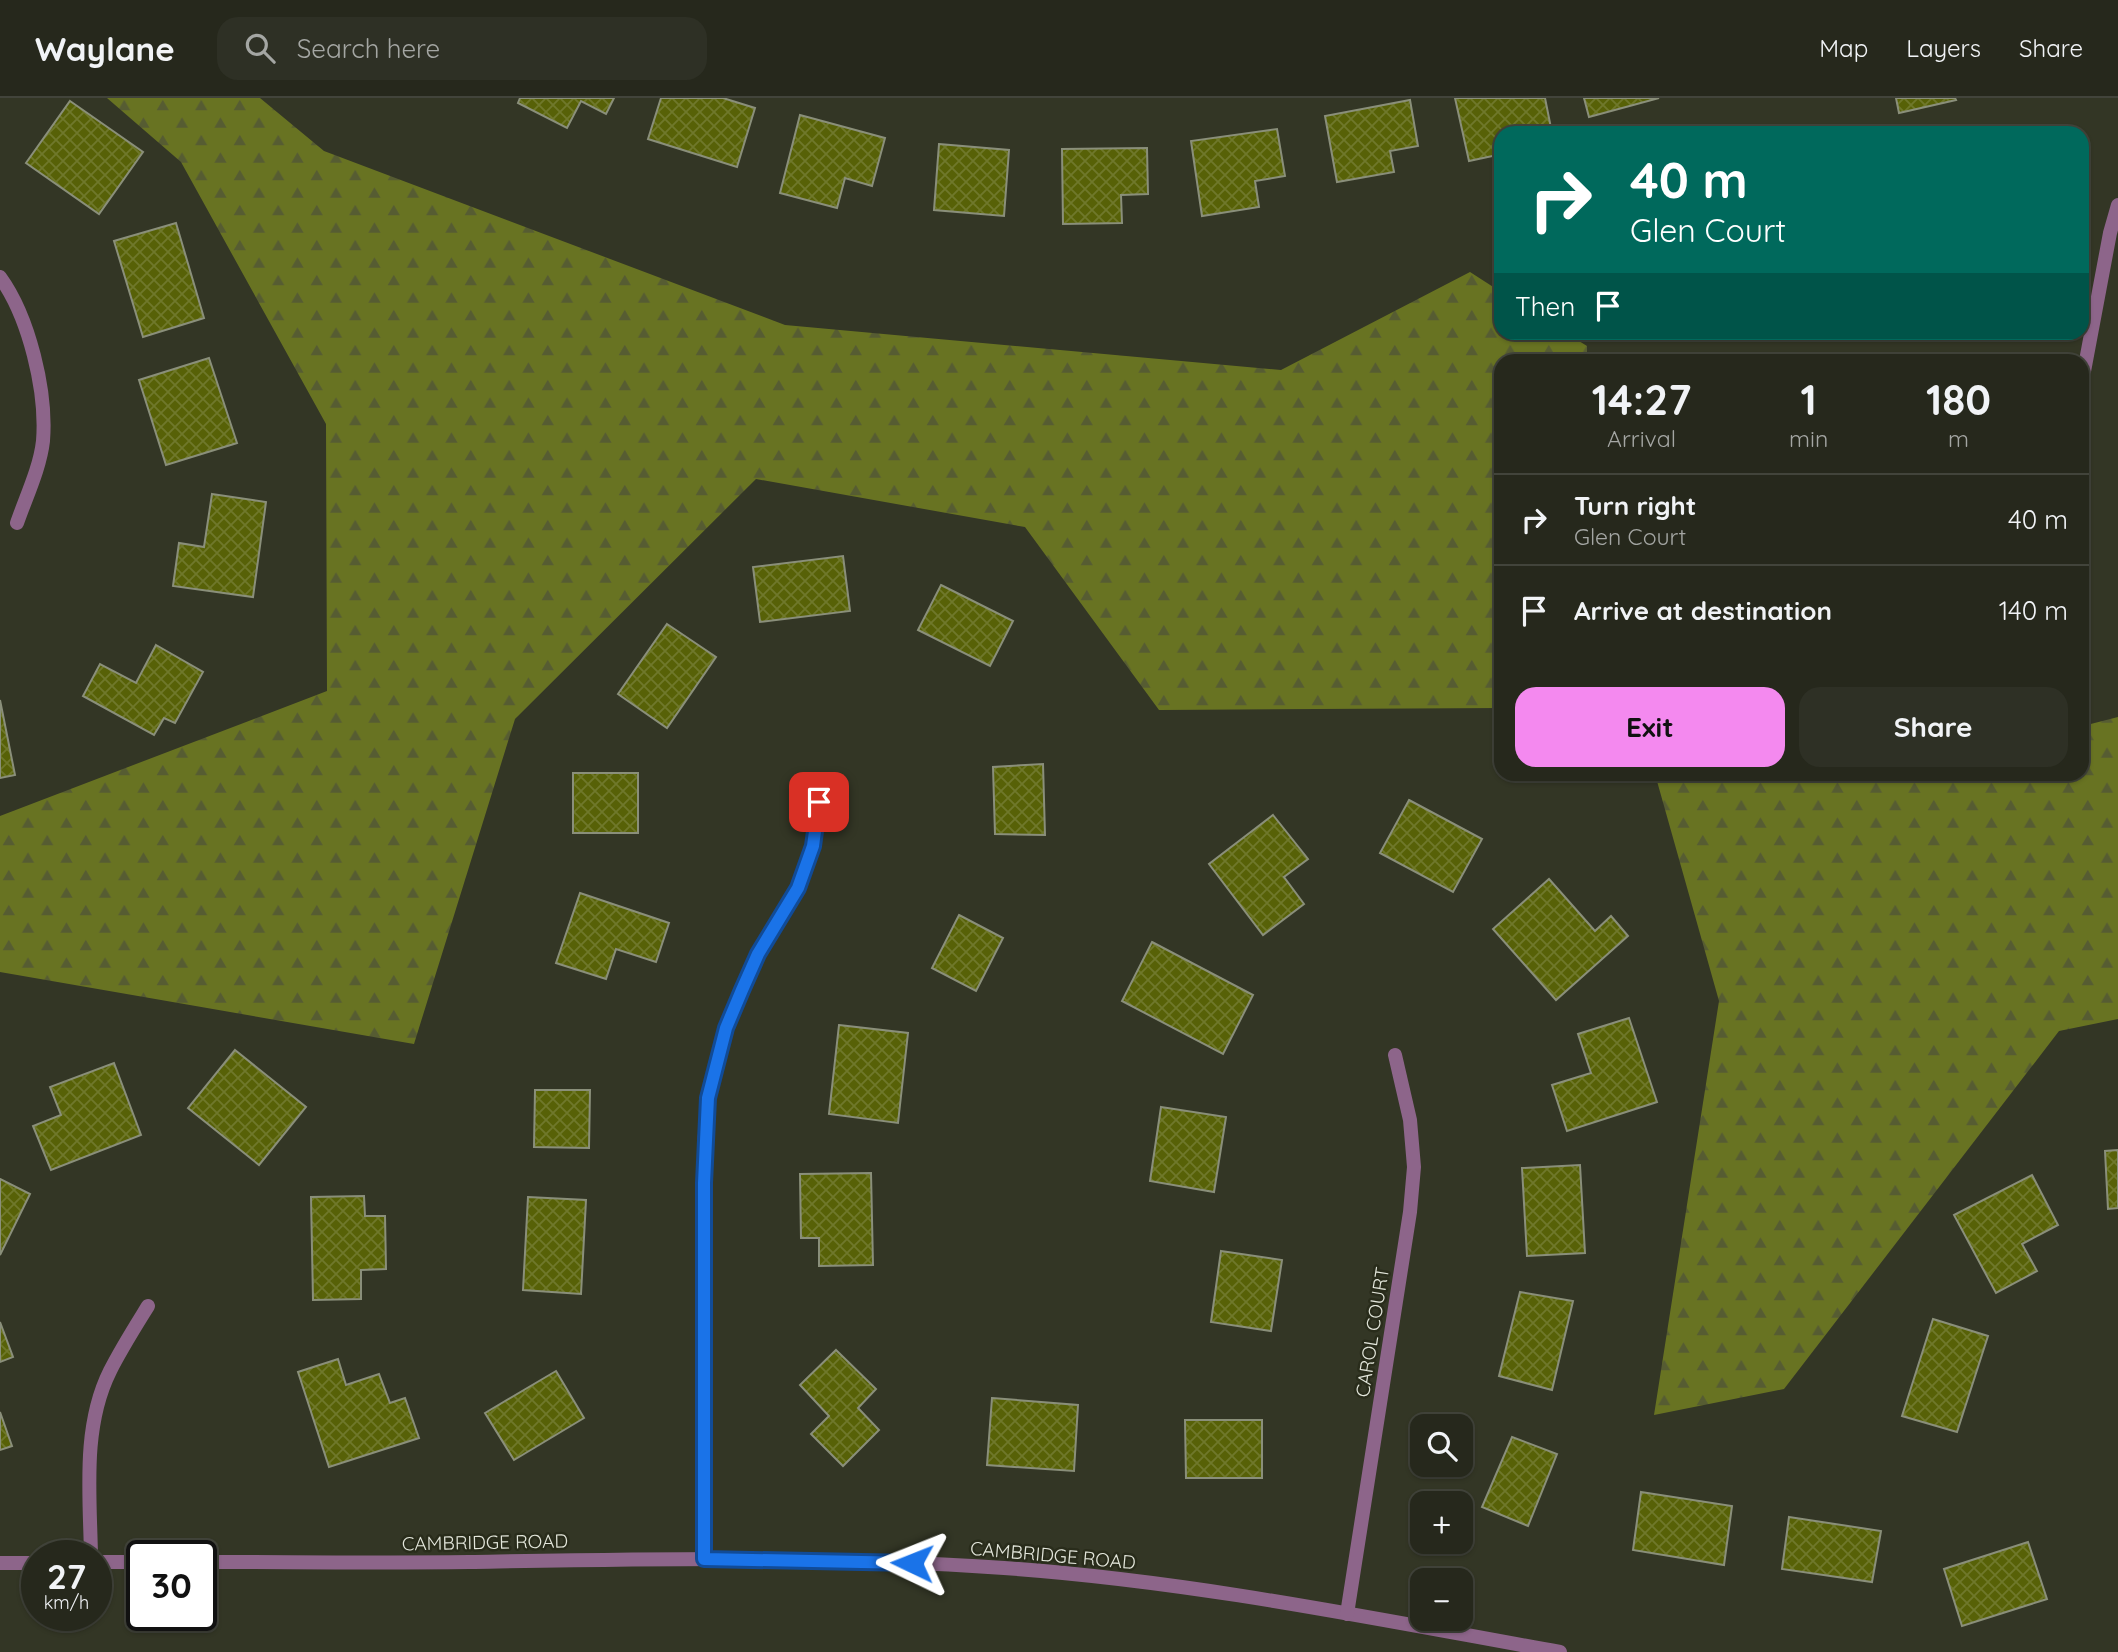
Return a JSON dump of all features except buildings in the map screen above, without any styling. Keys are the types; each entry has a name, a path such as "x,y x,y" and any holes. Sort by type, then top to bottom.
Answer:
{"street":[{"path":"2087,354 2110,233 2118,205"},
{"path":"0,277 22,317 42,400 43,442 33,481 17,523"},
{"path":"704,1559 704,1183 708,1098 726,1028 742,990 758,954 798,888 813,846 819,802"},
{"name":"CAROL COURT","path":"1347,1614 1410,1212 1414,1167 1410,1120 1395,1055"},
{"path":"92,1540 90,1457 95,1413 109,1372 148,1306"},
{"name":"CAMBRIDGE ROAD","path":"217,1562 408,1563 704,1559 869,1561 1052,1571 1347,1614 1560,1652"},
{"path":"0,1563 21,1563"}],"green space":[{"path":"107,98 260,98 324,151 785,325 1281,370 1470,272 1494,287 1494,340 1577,340 1587,346 1587,354 1494,354 1494,708 1159,710 1025,527 756,479 515,719 414,1044 0,972 0,816 327,691 326,424 181,162"},
{"path":"2118,717 2118,1019 2059,1031 1784,1389 1654,1415 1719,1001 1657,781 2089,781 2089,724"}],"route":[{"path":"819,802 813,846 798,888 758,954 742,990 726,1028 708,1098 704,1146 704,1559 912,1563"}]}
